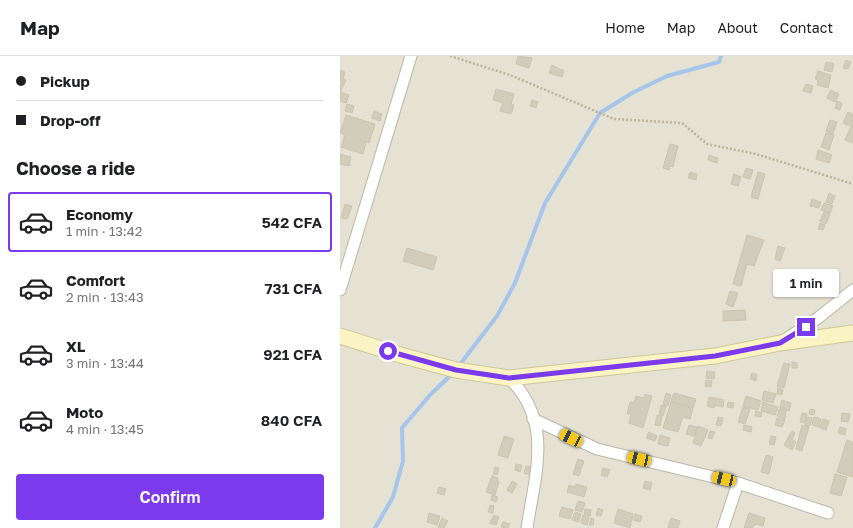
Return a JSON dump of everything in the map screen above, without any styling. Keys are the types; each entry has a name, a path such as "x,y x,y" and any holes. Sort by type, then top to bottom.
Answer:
{"street":[{"path":"340,290 412,56"},
{"path":"780,343 818,318 853,290"},
{"path":"340,336 400,355 456,370 509,378 715,356 780,343 853,333"},
{"path":"509,378 519,387 528,403 537,429 539,452 527,528"},
{"path":"533,419 597,449 738,483 828,513"},
{"path":"723,528 738,483"}],"path":[{"path":"450,56 510,75 614,119 682,123 707,144 756,154 853,184"}],"shaded area":[{"path":"340,56 853,56 853,528 340,528"}],"building":[{"path":"518,56 532,58 529,68 516,64"},
{"path":"846,60 851,62 848,69 843,68"},
{"path":"826,62 834,64 832,72 824,70"},
{"path":"552,65 564,71 562,77 549,73"},
{"path":"340,70 345,72 343,79 346,80 340,92"},
{"path":"818,71 831,75 828,88 817,85 818,80 815,79"},
{"path":"806,84 813,86 811,93 803,91"},
{"path":"496,89 514,94 511,104 514,105 511,114 500,111 503,103 493,100"},
{"path":"831,90 839,94 835,102 827,98"},
{"path":"340,92 349,95 346,103 340,101"},
{"path":"532,100 538,102 536,108 530,106"},
{"path":"837,101 842,103 840,110 835,108"},
{"path":"347,104 354,106 352,113 345,111"},
{"path":"374,111 382,114 380,121 372,118"},
{"path":"848,112 853,114 853,143 845,140 851,126 843,123"},
{"path":"346,115 375,124 369,143 366,142 363,154 341,147 345,135 340,133"},
{"path":"830,120 837,122 833,134 826,131"},
{"path":"826,133 834,135 829,150 821,147"},
{"path":"670,144 678,146 673,167 670,166 669,170 663,168"},
{"path":"818,150 832,155 829,163 816,159"},
{"path":"340,154 351,157 349,166 340,164"},
{"path":"709,155 718,158 717,163 708,160"},
{"path":"746,168 753,170 750,179 743,177"},
{"path":"690,172 697,174 696,180 688,178"},
{"path":"758,172 765,174 758,199 751,197"},
{"path":"734,174 741,177 738,186 731,184"},
{"path":"829,193 835,196 832,204 826,202"},
{"path":"812,199 821,202 819,208 810,206"},
{"path":"824,203 833,206 830,213 821,210"},
{"path":"345,204 352,206 347,219 341,218"},
{"path":"824,212 830,214 826,224 820,221"},
{"path":"820,223 825,225 823,230 818,229"},
{"path":"747,235 764,240 754,266 747,264 741,286 733,284"},
{"path":"778,246 785,248 780,261 775,259"},
{"path":"407,248 437,257 433,270 403,261"},
{"path":"730,291 738,293 733,307 726,304"},
{"path":"745,310 746,320 723,321 723,311"},
{"path":"792,362 797,363 797,368 792,368"},
{"path":"784,363 790,364 784,388 777,386"},
{"path":"707,371 715,372 714,379 706,378"},
{"path":"752,373 757,375 756,381 750,379"},
{"path":"706,380 712,381 711,387 705,386"},
{"path":"778,388 783,390 782,395 777,394"},
{"path":"764,391 776,394 773,403 762,400"},
{"path":"666,393 671,395 668,406 663,404"},
{"path":"674,393 696,399 693,408 671,401"},
{"path":"645,394 652,396 643,428 629,423 631,414 627,414 630,402 634,403 636,396 644,398"},
{"path":"746,396 761,401 758,410 743,406"},
{"path":"709,397 724,400 723,407 715,405 714,408 707,406"},
{"path":"782,400 791,403 789,411 780,408"},
{"path":"671,402 693,409 690,419 683,417 678,432 663,428"},
{"path":"728,402 734,403 733,408 727,407"},
{"path":"763,402 778,407 775,415 761,411"},
{"path":"661,405 666,406 663,416 659,415"},
{"path":"743,407 750,409 745,424 738,422"},
{"path":"779,409 786,411 785,419 777,416"},
{"path":"810,409 815,410 814,415 809,414"},
{"path":"756,411 762,413 761,417 755,416"},
{"path":"802,413 807,414 805,423 800,422"},
{"path":"842,413 850,414 848,422 841,421"},
{"path":"657,415 662,417 660,426 655,425"},
{"path":"718,417 723,418 721,426 716,425"},
{"path":"807,417 812,418 810,426 805,425"},
{"path":"814,417 821,419 819,427 812,425"},
{"path":"777,418 785,420 782,427 775,425"},
{"path":"823,419 829,421 826,430 820,428"},
{"path":"689,425 697,427 694,436 686,434"},
{"path":"744,425 752,427 751,432 743,430"},
{"path":"802,425 809,427 802,451 796,449"},
{"path":"698,426 708,430 701,446 693,443"},
{"path":"840,427 846,429 845,435 838,433"},
{"path":"710,431 715,432 712,439 708,438"},
{"path":"792,431 795,433 792,439 796,442 792,450 784,445"},
{"path":"649,432 657,436 655,441 646,438"},
{"path":"660,435 670,438 668,446 658,444"},
{"path":"504,436 514,439 508,458 498,455"},
{"path":"771,436 776,437 774,445 769,444"},
{"path":"847,440 853,442 853,477 837,472"},
{"path":"766,455 773,457 769,474 761,472"},
{"path":"578,459 584,461 581,469 575,467"},
{"path":"516,464 522,465 520,472 515,470"},
{"path":"526,466 532,467 530,475 524,473"},
{"path":"495,467 499,468 497,475 493,474"},
{"path":"575,468 581,470 579,476 573,474"},
{"path":"603,468 610,470 607,477 601,475"},
{"path":"835,474 847,477 841,496 830,493"},
{"path":"492,476 498,478 497,481 499,482 495,495 486,492"},
{"path":"512,481 517,484 512,493 507,490"},
{"path":"645,481 652,483 650,490 643,488"},
{"path":"576,484 587,487 584,497 567,492 569,485 575,487"},
{"path":"439,487 446,489 444,495 437,493"},
{"path":"492,495 498,497 496,502 491,500"},
{"path":"578,501 585,503 582,512 575,510"},
{"path":"490,505 494,506 493,513 488,512"},
{"path":"562,507 573,510 570,519 559,516"},
{"path":"598,508 603,510 601,516 596,515"},
{"path":"585,509 591,510 590,516 584,514"},
{"path":"618,509 633,514 630,528 614,523"},
{"path":"575,512 581,514 579,522 572,520"},
{"path":"429,513 440,516 437,525 427,522"},
{"path":"749,513 765,518 763,526 755,524 753,528 744,528"},
{"path":"635,514 642,516 640,522 633,520"},
{"path":"494,515 499,517 496,525 490,523"},
{"path":"583,515 589,517 587,525 581,523"},
{"path":"442,518 448,521 444,528 440,528 438,527"},
{"path":"591,518 594,519 593,525 589,525"},
{"path":"671,518 680,521 678,528 668,528"},
{"path":"503,522 510,524 508,528 501,527"}],"waterway":[{"path":"458,367 497,316 515,283 545,203 600,113 632,93 667,76 719,62 721,56"},
{"path":"375,528 393,497 403,461 402,428 430,395 454,372"}],"route":[{"path":"388,351 456,370 509,378 715,356 780,343 806,327"}]}
